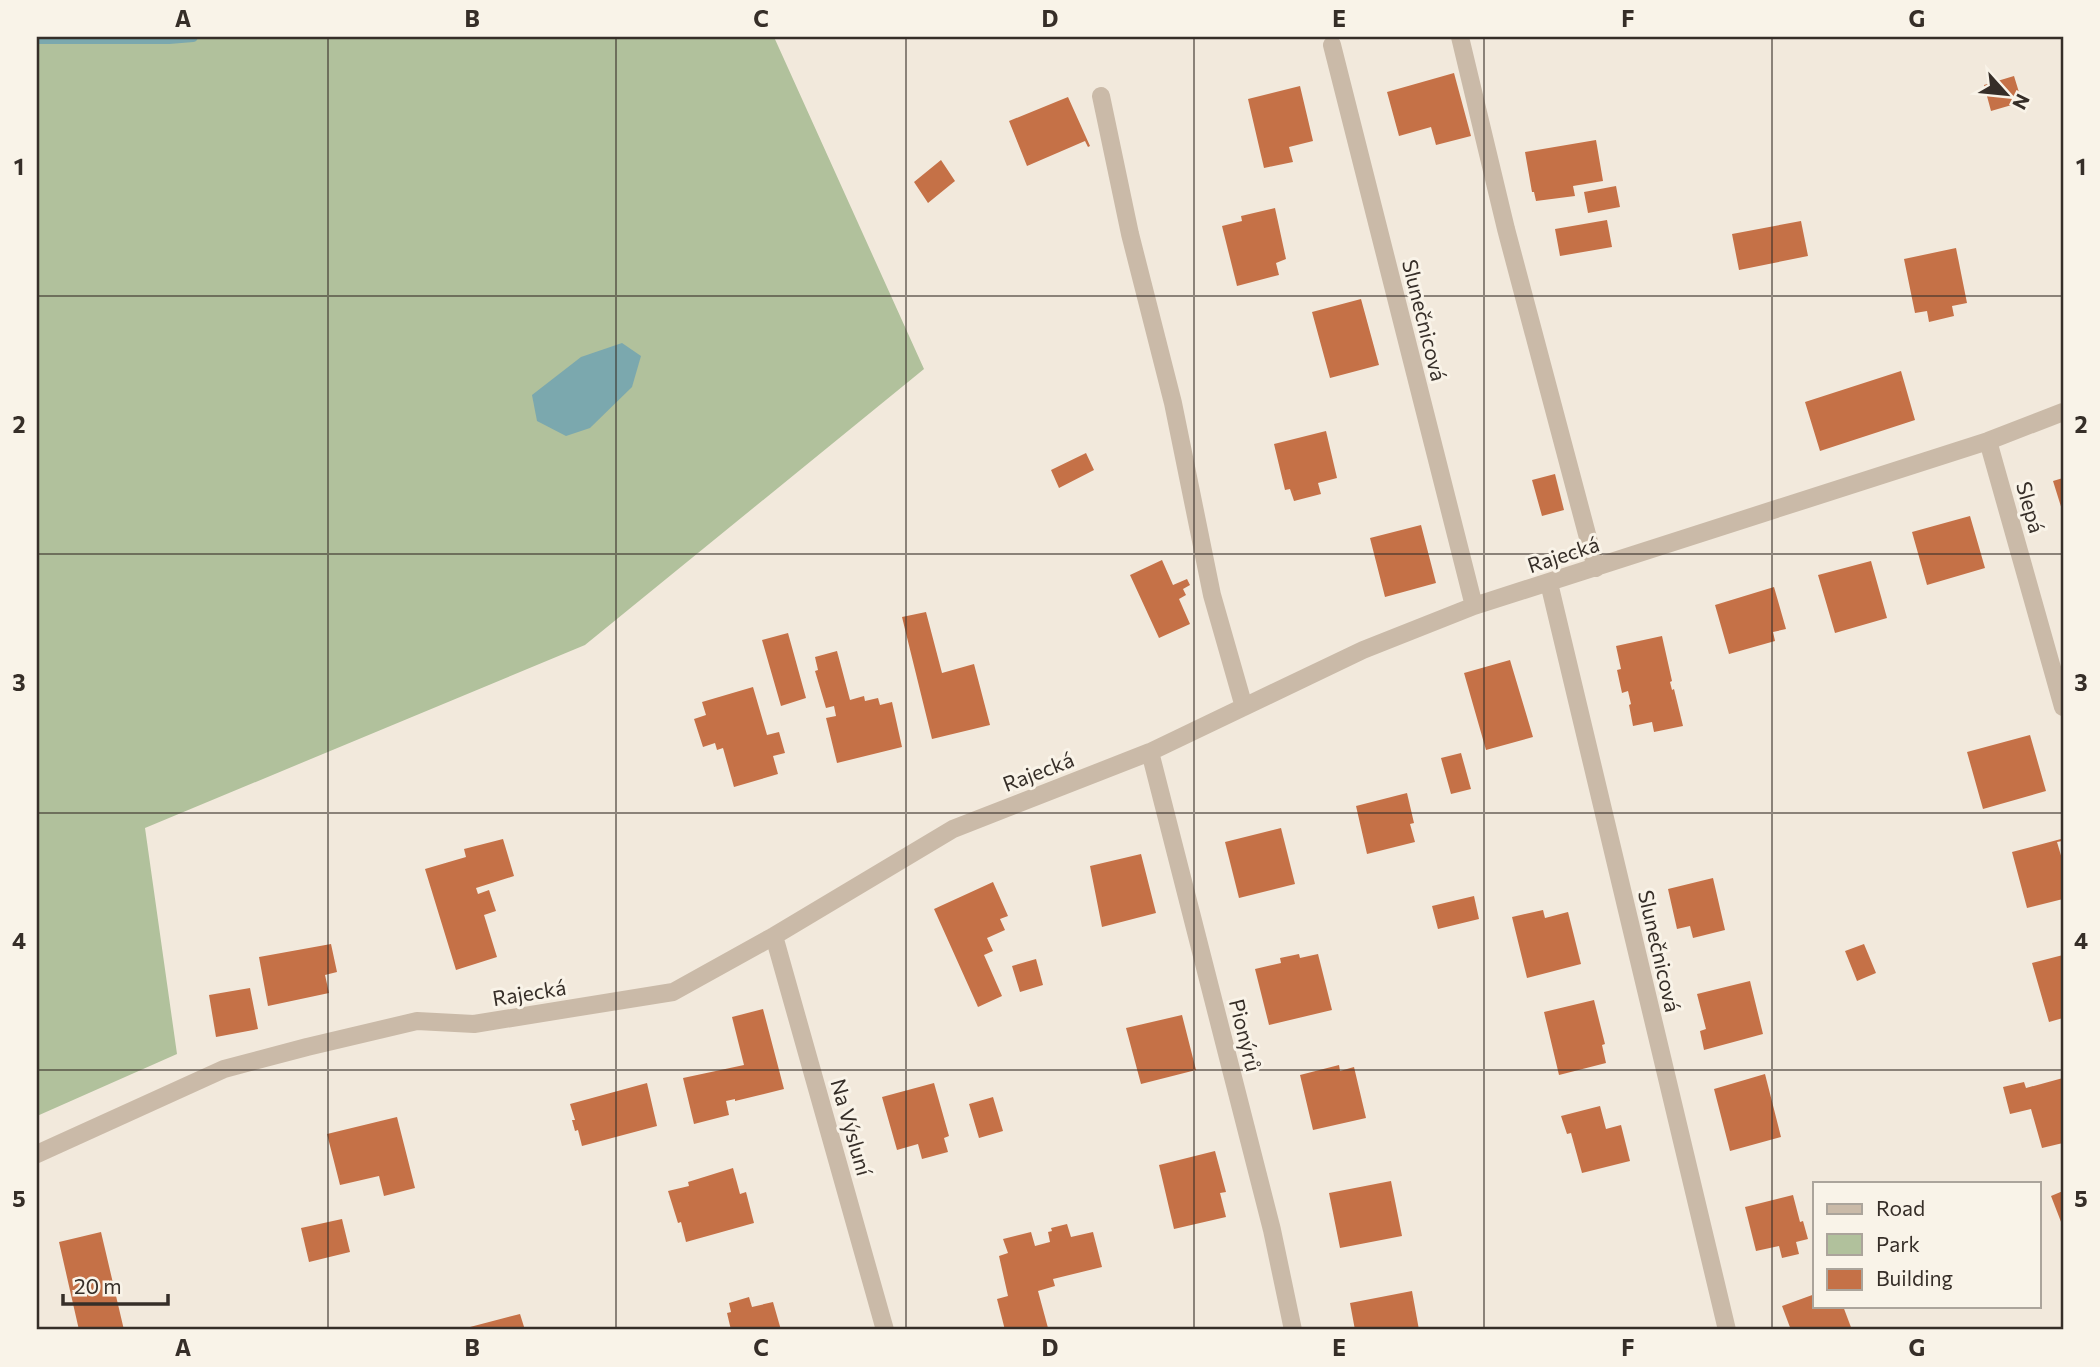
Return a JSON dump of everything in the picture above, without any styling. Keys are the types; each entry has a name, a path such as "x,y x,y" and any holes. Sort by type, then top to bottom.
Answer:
{"street":[{"path":"1460,37 1506,229 1596,568"},
{"name":"Slunečnicová","path":"1332,45 1474,606"},
{"path":"1101,96 1130,234 1173,403 1212,595 1244,707"},
{"name":"Rajecká","path":"37,1154 224,1069 417,1021 474,1024 673,992 774,936 953,829 1150,752 1363,650 1474,606 1988,441 2063,412"},
{"name":"Slepá","path":"1988,441 2063,707"},
{"name":"Slunečnicová","path":"1549,583 1727,1330"},
{"name":"Pionýrů","path":"1150,752 1272,1230 1293,1330"},
{"name":"Na Výsluní","path":"774,936 885,1330"}],"green space":[{"path":"37,37 774,37 924,369 585,645 145,828 177,1054 37,1116"}],"water":[{"path":"622,343 641,356 632,387 590,428 566,436 537,421 532,395 581,357"}],"building":[{"path":"1454,73 1471,136 1436,145 1431,127 1399,136 1387,92"},
{"path":"2014,76 2022,102 1991,111 1984,85"},
{"path":"1300,86 1313,141 1289,147 1293,162 1264,168 1248,99"},
{"path":"1068,97 1090,146 1088,147 1085,141 1027,166 1009,121"},
{"path":"1596,140 1603,181 1573,186 1575,196 1536,201 1525,152"},
{"path":"941,160 955,181 928,203 914,182"},
{"path":"1616,186 1620,207 1588,213 1584,192"},
{"path":"1275,208 1286,259 1276,263 1279,275 1237,286 1222,226 1242,221 1241,216"},
{"path":"1607,220 1612,247 1560,256 1555,229"},
{"path":"1801,221 1808,256 1739,270 1732,234"},
{"path":"1956,248 1967,303 1952,306 1954,316 1929,322 1927,311 1915,313 1904,259"},
{"path":"1361,299 1379,365 1330,378 1312,312"},
{"path":"1901,371 1915,420 1820,451 1805,402"},
{"path":"1326,431 1337,478 1318,483 1321,494 1294,501 1290,489 1285,490 1274,444"},
{"path":"1086,453 1094,470 1059,488 1051,470"},
{"path":"1555,474 1564,510 1542,516 1532,480"},
{"path":"2063,478 2063,513 2053,481"},
{"path":"1970,516 1985,568 1927,585 1912,532"},
{"path":"1421,525 1436,583 1385,597 1370,538"},
{"path":"1162,560 1173,585 1187,579 1190,585 1183,589 1186,595 1179,599 1190,624 1159,638 1130,575"},
{"path":"1871,561 1887,618 1835,633 1818,575"},
{"path":"1774,587 1786,629 1773,632 1775,641 1729,654 1715,605"},
{"path":"926,612 942,673 974,664 990,725 932,739 902,617"},
{"path":"788,633 806,698 781,706 762,640"},
{"path":"1662,636 1672,681 1670,682 1683,726 1654,732 1652,722 1633,726 1628,691 1622,693 1617,670 1621,669 1616,646"},
{"path":"837,651 850,700 864,696 865,701 878,698 880,705 892,702 902,747 837,763 826,718 836,716 834,706 826,708 815,671 818,670 815,657"},
{"path":"1510,660 1533,737 1486,750 1464,673"},
{"path":"753,687 767,735 779,732 785,753 773,756 778,774 734,787 723,748 717,750 715,743 703,747 694,719 706,715 702,702"},
{"path":"2030,735 2046,791 1983,809 1967,752"},
{"path":"1461,753 1471,789 1451,794 1441,758"},
{"path":"1407,793 1415,842 1367,854 1356,806"},
{"path":"1281,828 1295,884 1239,898 1225,842"},
{"path":"503,839 514,876 476,888 478,894 489,890 496,911 484,915 497,957 456,970 425,869 466,857 464,849"},
{"path":"2061,839 2062,841 2057,842 2063,858 2063,899 2027,908 2012,852"},
{"path":"1141,854 1156,913 1102,927 1090,866"},
{"path":"1713,878 1725,930 1693,938 1690,926 1677,929 1668,889"},
{"path":"993,882 1008,916 1000,919 1005,930 987,938 993,951 984,955 1002,996 978,1007 934,909"},
{"path":"1474,896 1479,919 1438,929 1432,906"},
{"path":"1543,910 1545,918 1568,912 1581,964 1527,978 1512,917"},
{"path":"331,944 337,972 325,975 329,993 268,1006 259,957"},
{"path":"1864,944 1876,973 1857,981 1845,951"},
{"path":"1299,954 1300,958 1318,954 1332,1010 1269,1025 1255,969 1281,963 1280,958"},
{"path":"2063,955 2063,1018 2049,1022 2032,963"},
{"path":"1036,959 1043,985 1020,992 1012,966"},
{"path":"1750,981 1763,1034 1704,1050 1700,1031 1706,1029 1697,994"},
{"path":"250,988 258,1029 216,1037 209,995"},
{"path":"1594,1000 1605,1044 1602,1045 1606,1063 1559,1075 1544,1012"},
{"path":"763,1009 784,1089 726,1101 729,1115 694,1124 683,1078 744,1065 732,1017"},
{"path":"1182,1015 1196,1070 1141,1084 1126,1028"},
{"path":"1339,1065 1340,1071 1354,1067 1366,1118 1313,1130 1300,1075"},
{"path":"1765,1074 1781,1137 1730,1151 1714,1089"},
{"path":"2063,1078 2063,1143 2042,1148 2031,1109 2010,1114 2003,1087 2024,1082 2026,1088"},
{"path":"647,1083 657,1126 582,1146 578,1130 575,1131 570,1104"},
{"path":"934,1083 949,1136 944,1138 948,1152 922,1159 918,1144 897,1150 882,1097"},
{"path":"993,1097 1003,1131 979,1138 969,1104"},
{"path":"1600,1106 1606,1129 1621,1125 1630,1161 1582,1173 1571,1133 1567,1134 1561,1116"},
{"path":"397,1117 415,1188 384,1196 379,1176 340,1185 327,1134"},
{"path":"1215,1151 1226,1192 1220,1193 1226,1217 1174,1229 1159,1165"},
{"path":"733,1168 740,1194 746,1192 754,1223 686,1242 668,1191 689,1186 688,1182"},
{"path":"1391,1181 1402,1236 1340,1248 1329,1193"},
{"path":"2063,1191 2063,1227 2051,1196"},
{"path":"1793,1195 1808,1239 1796,1242 1799,1254 1782,1258 1779,1246 1756,1251 1745,1207"},
{"path":"342,1219 350,1252 309,1262 301,1228"},
{"path":"1067,1224 1071,1237 1093,1232 1102,1267 1053,1279 1055,1286 1038,1291 1048,1328 1005,1330 997,1299 1008,1296 999,1256 1008,1253 1003,1239 1031,1232 1035,1246 1050,1242 1048,1232 1052,1231 1051,1228"},
{"path":"101,1232 124,1330 79,1330 59,1242"},
{"path":"1412,1291 1419,1330 1355,1330 1350,1303"},
{"path":"1813,1295 1813,1308 1844,1308 1852,1330 1791,1330 1782,1306"},
{"path":"749,1297 752,1307 773,1302 781,1330 731,1330 727,1313 731,1312 729,1303"},
{"path":"520,1314 525,1330 471,1330 470,1327"}],"waterway":[{"path":"37,39 193,37"}]}
